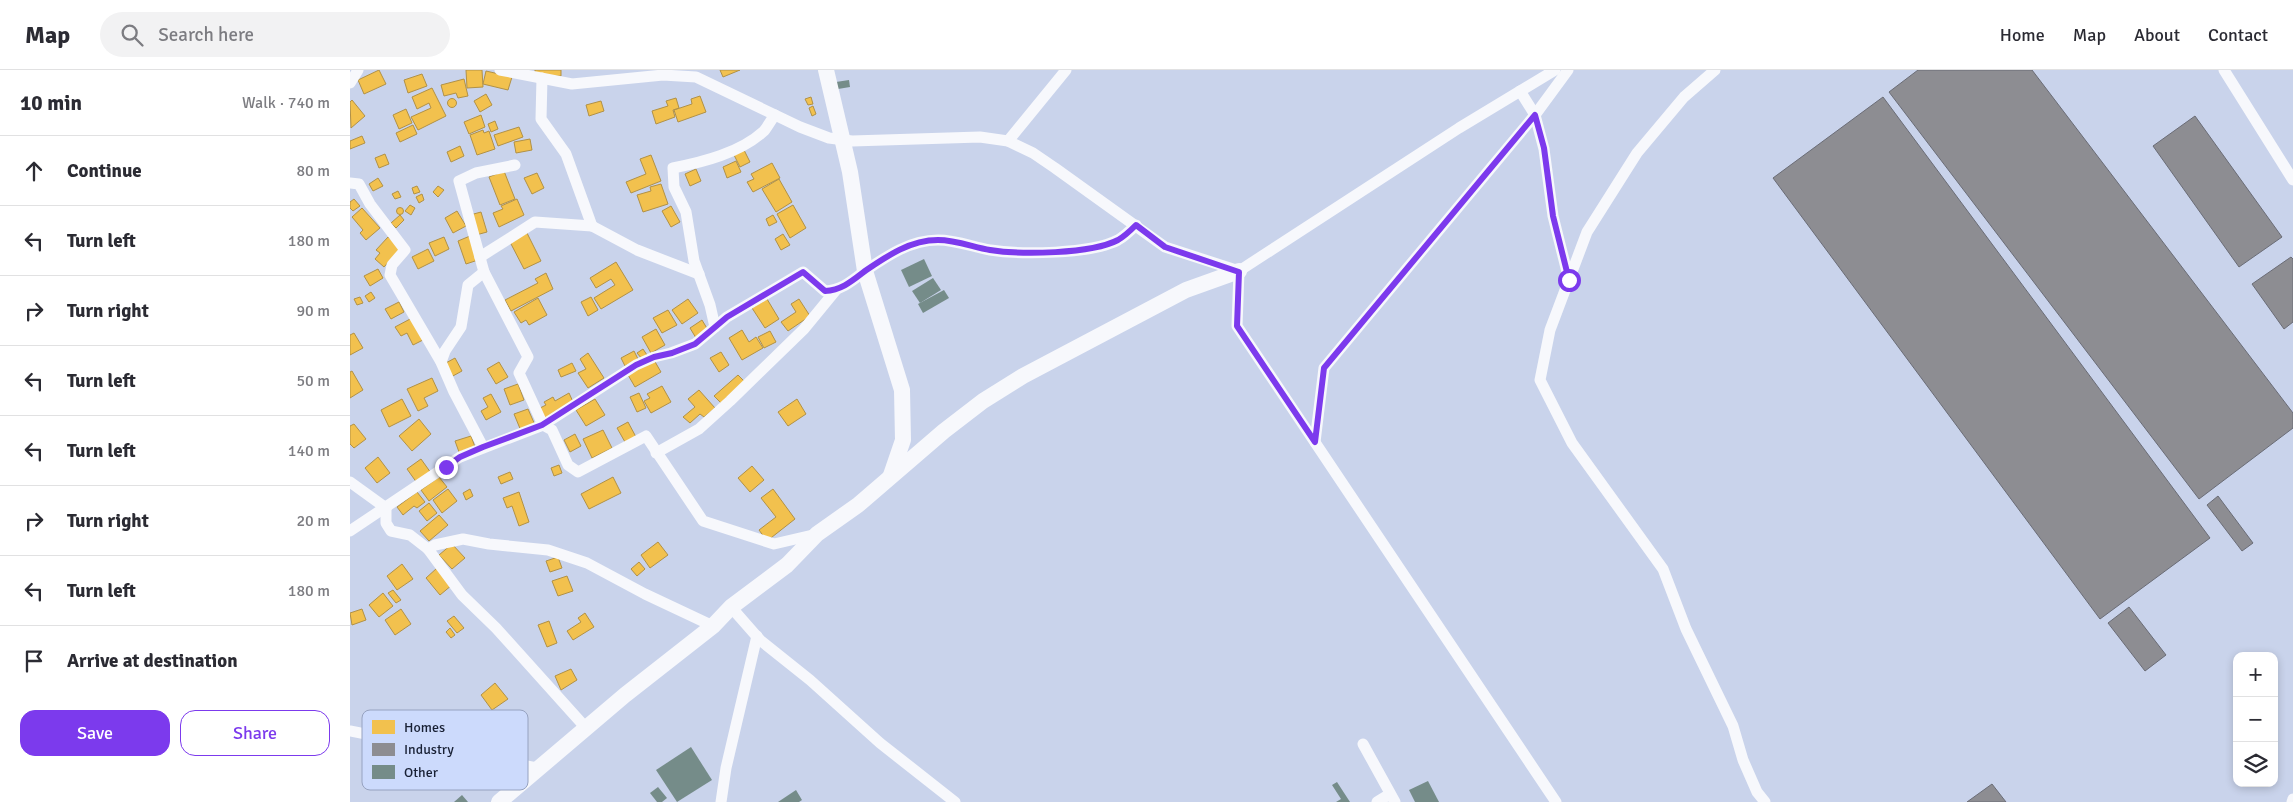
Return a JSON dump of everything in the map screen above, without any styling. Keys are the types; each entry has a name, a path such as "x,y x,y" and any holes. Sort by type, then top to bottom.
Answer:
{"street":[{"path":"350,83 358,70"},
{"path":"500,70 572,84 604,75 684,75 704,80"},
{"path":"689,70 704,80 775,115 829,138 852,141 980,136 1008,141 1033,153 1165,247 1239,272"},
{"path":"826,70 850,172 865,271 902,390 903,440 890,477"},
{"path":"1008,141 1066,70"},
{"path":"528,776 713,626 731,607 787,565 816,534 858,504 944,430 983,401 1023,376 1186,290 1239,272 1459,128 1555,70"},
{"path":"1315,442 1324,368 1535,115 1568,70"},
{"path":"1715,70 1684,97 1637,153 1587,232 1550,330 1540,380 1572,443 1663,569 1686,628 1733,726 1743,760 1757,792 1765,802"},
{"path":"2224,70 2293,180"},
{"path":"542,78 541,119 566,154 592,226"},
{"path":"1520,91 1535,115 1544,148 1553,216 1569,280"},
{"path":"716,327 694,261 686,212 674,187 673,168 705,161 740,146 764,131 775,115"},
{"path":"515,165 476,173 459,181 484,272 528,357 519,372 542,425 552,430 568,465 578,472 646,436 703,521 774,544 816,534"},
{"path":"350,183 359,184 370,204 406,250 392,265 390,275 441,362 454,392 483,447"},
{"path":"480,257 535,222 592,226 637,250 699,274"},
{"path":"350,531 460,457 542,425 630,368 654,357 672,353 695,344 755,300 803,272 825,291 836,290 847,285 893,252 914,244 937,240 991,250 1033,252 1076,251 1118,240 1136,225"},
{"path":"441,362 461,327 468,285 484,272"},
{"path":"1239,272 1237,326 1556,802"},
{"path":"656,453 699,429 804,329 836,290"},
{"path":"350,482 386,508"},
{"path":"386,508 386,523 391,531 410,534 428,549 462,595 496,628 586,728"},
{"path":"428,549 435,545 463,539 489,544 548,550 587,562 645,594 713,626"},
{"path":"731,607 757,636 810,680 880,743 955,802"},
{"path":"721,802 726,768 757,636"},
{"path":"1363,744 1392,798 1377,802"},
{"path":"528,766 537,768"},
{"path":"499,802 512,790"}],"building: Homes":[{"path":"379,70 386,84 364,94 358,80"},
{"path":"466,70 482,70 483,87 467,88"},
{"path":"535,70 561,70 561,76 535,77"},
{"path":"720,70 740,70 723,77"},
{"path":"486,71 512,77 508,90 483,84"},
{"path":"422,74 427,86 408,93 404,80"},
{"path":"464,79 468,96 458,98 456,93 444,96 441,85"},
{"path":"432,88 446,116 418,130 411,117 431,108 429,103 417,109 412,97"},
{"path":"486,94 492,105 480,112 474,101"},
{"path":"700,96 706,112 678,122 674,110 692,104 691,99"},
{"path":"811,97 813,104 808,105 805,99"},
{"path":"452,98 457,103 452,108 447,103"},
{"path":"676,98 679,108 673,110 675,117 656,124 652,111 668,106 666,101"},
{"path":"352,100 365,116 351,128 350,102"},
{"path":"601,101 604,111 589,116 586,105"},
{"path":"813,106 816,114 812,116 809,108"},
{"path":"406,109 412,123 399,129 393,115"},
{"path":"481,115 485,127 469,134 464,122"},
{"path":"495,121 498,129 491,132 488,124"},
{"path":"413,125 417,134 400,142 396,133"},
{"path":"519,127 523,137 498,146 494,135"},
{"path":"483,130 484,133 489,131 495,149 477,155 470,135"},
{"path":"362,136 365,143 350,149 350,141"},
{"path":"530,139 532,150 516,153 514,142"},
{"path":"460,146 464,156 451,162 447,152"},
{"path":"744,150 750,162 740,167 734,155"},
{"path":"385,154 389,164 379,168 375,158"},
{"path":"651,155 661,181 631,193 626,182 646,174 640,159"},
{"path":"736,161 741,172 727,178 723,167"},
{"path":"772,163 780,178 753,192 747,182 754,179 751,174"},
{"path":"696,169 701,181 690,186 685,174"},
{"path":"504,171 515,199 500,205 489,177"},
{"path":"537,173 544,188 532,194 524,178"},
{"path":"378,178 383,186 373,191 369,184"},
{"path":"779,179 792,202 776,212 762,189"},
{"path":"661,184 668,204 643,212 637,195 651,191 650,187"},
{"path":"417,186 420,192 414,194 412,188"},
{"path":"438,186 444,190 438,197 433,192"},
{"path":"398,191 401,197 395,199 392,194"},
{"path":"422,194 424,200 419,203 416,197"},
{"path":"354,199 360,206 353,211 350,208 350,202"},
{"path":"517,199 524,215 499,227 493,213 503,209 501,206"},
{"path":"410,205 415,208 411,215 405,211"},
{"path":"793,205 806,228 790,238 777,214"},
{"path":"671,206 680,222 671,227 662,211"},
{"path":"400,207 404,211 400,215 396,211"},
{"path":"362,208 380,228 366,240 360,233 363,230 352,217"},
{"path":"457,211 466,226 453,233 445,218"},
{"path":"481,212 487,232 476,235 470,215"},
{"path":"400,215 404,220 396,228 391,223"},
{"path":"773,215 777,222 769,226 766,219"},
{"path":"527,233 541,261 524,269 510,242"},
{"path":"783,234 790,245 781,250 775,239"},
{"path":"470,236 478,260 466,264 458,241"},
{"path":"388,237 401,248 384,267 375,259 380,253 376,250"},
{"path":"444,237 449,249 435,256 429,243"},
{"path":"428,249 434,261 418,269 412,257"},
{"path":"616,262 633,290 601,309 594,298 615,285 611,279 596,288 590,278"},
{"path":"378,269 383,278 370,286 364,276"},
{"path":"546,273 553,289 511,311 505,300 538,283 535,279"},
{"path":"371,292 375,298 369,302 365,296"},
{"path":"360,297 363,303 357,305 354,299"},
{"path":"591,297 598,310 588,316 581,302"},
{"path":"538,298 547,315 529,325 526,320 521,323 514,312"},
{"path":"688,299 698,313 682,324 672,310"},
{"path":"767,299 779,319 765,328 752,308"},
{"path":"799,299 810,316 788,331 781,322 796,312 791,304"},
{"path":"399,302 404,312 391,319 385,309"},
{"path":"668,310 677,325 662,333 653,318"},
{"path":"412,318 423,340 413,345 407,333 401,336 395,327"},
{"path":"702,320 708,330 696,338 690,328"},
{"path":"656,329 665,345 651,353 642,337"},
{"path":"742,330 749,342 756,337 763,348 742,360 729,338"},
{"path":"770,331 776,342 764,348 758,337"},
{"path":"354,333 363,348 350,355 350,335"},
{"path":"643,349 647,355 642,359 637,353"},
{"path":"634,351 638,359 625,366 621,358"},
{"path":"721,352 729,365 719,372 710,358"},
{"path":"588,353 604,378 588,388 578,373 586,369 580,359"},
{"path":"455,358 462,371 451,377 444,364"},
{"path":"654,360 661,372 635,387 628,375"},
{"path":"499,362 508,377 496,384 487,369"},
{"path":"572,363 576,371 561,377 558,370"},
{"path":"352,371 363,390 350,398 350,372"},
{"path":"738,375 744,381 721,403 714,396"},
{"path":"432,378 438,391 424,398 428,406 418,411 407,389"},
{"path":"518,384 524,400 510,405 504,389"},
{"path":"662,386 671,402 651,413 644,401 650,398 647,394"},
{"path":"699,390 715,408 704,417 700,414 690,423 683,417 695,407 688,399"},
{"path":"569,393 574,404 544,420 538,409 546,405 544,402 553,397 555,401"},
{"path":"639,393 646,408 637,412 630,397"},
{"path":"491,394 501,412 486,420 481,411 488,407 483,398"},
{"path":"402,399 411,416 389,427 381,410"},
{"path":"595,399 605,415 586,426 576,410"},
{"path":"797,399 806,414 788,426 778,412"},
{"path":"528,409 535,425 521,431 514,414"},
{"path":"419,419 431,434 412,451 399,436"},
{"path":"628,422 636,437 625,442 617,428"},
{"path":"354,424 366,439 354,448 350,444 350,426"},
{"path":"603,430 612,448 592,458 583,439"},
{"path":"575,434 581,446 570,452 564,440"},
{"path":"471,436 475,447 459,452 455,441"},
{"path":"378,457 390,473 377,483 365,468"},
{"path":"421,459 431,473 417,483 407,469"},
{"path":"559,465 562,473 554,476 551,468"},
{"path":"752,466 764,480 750,492 738,478"},
{"path":"510,472 513,479 501,484 498,477"},
{"path":"439,477 447,487 429,501 421,490"},
{"path":"613,477 621,493 589,509 581,494"},
{"path":"448,489 457,501 442,513 433,500"},
{"path":"470,489 473,496 466,500 463,493"},
{"path":"773,489 795,519 767,541 759,530 776,517 761,498"},
{"path":"417,492 425,502 417,508 414,506 403,515 397,507"},
{"path":"519,492 529,522 519,526 512,506 507,508 503,498"},
{"path":"429,503 437,513 427,521 419,511"},
{"path":"439,515 448,525 429,541 420,531"},
{"path":"658,542 668,555 650,568 641,555"},
{"path":"452,544 465,558 452,569 439,555"},
{"path":"558,557 562,568 550,572 546,561"},
{"path":"639,562 645,569 637,576 631,569"},
{"path":"402,564 413,579 397,590 387,576"},
{"path":"437,568 452,585 440,595 426,578"},
{"path":"567,576 573,591 558,596 552,581"},
{"path":"393,590 401,600 396,603 388,593"},
{"path":"383,593 393,606 379,617 369,605"},
{"path":"362,609 366,620 352,625 350,613"},
{"path":"401,609 411,624 395,635 385,620"},
{"path":"585,613 594,627 573,640 567,631 581,622 578,618"},
{"path":"454,616 464,628 457,633 447,621"},
{"path":"549,621 557,643 547,647 538,625"},
{"path":"450,628 455,635 451,638 446,632"},
{"path":"571,669 577,680 561,690 555,676"},
{"path":"495,683 508,699 492,710 481,695"}],"building: Industry":[{"path":"1918,70 2032,70 2293,413 2293,428 2199,499 1889,92"},
{"path":"1883,97 2210,538 2100,619 1773,178"},
{"path":"2195,116 2282,237 2239,267 2153,146"},
{"path":"2291,257 2293,259 2293,322 2284,329 2252,284"},
{"path":"2218,496 2253,543 2242,551 2207,505"},
{"path":"2129,607 2166,655 2145,671 2108,623"},
{"path":"1992,784 2006,802 1967,802"}],"building: Other":[{"path":"849,80 850,87 838,89 836,82"},
{"path":"924,259 932,276 909,287 901,270"},
{"path":"933,278 941,290 920,303 912,291"},
{"path":"944,290 949,298 923,313 918,304"},
{"path":"691,747 712,780 677,802 656,770"},
{"path":"1428,781 1439,802 1415,802 1409,790"},
{"path":"1337,782 1350,802 1336,802 1341,799 1332,785"},
{"path":"658,787 667,798 662,802 657,802 650,793"},
{"path":"796,790 802,800 799,802 778,802"},
{"path":"462,795 468,802 454,802"}],"route":[{"path":"446,467 460,457 542,425 578,404 617,375 636,365 654,357 672,353 695,344 727,317 803,272 825,291 836,290 847,285 893,252 914,244 937,240 991,250 1033,252 1076,251 1118,240 1136,225 1165,247 1239,272 1237,326 1315,442 1324,368 1535,115 1544,148 1553,216 1569,280"}]}
